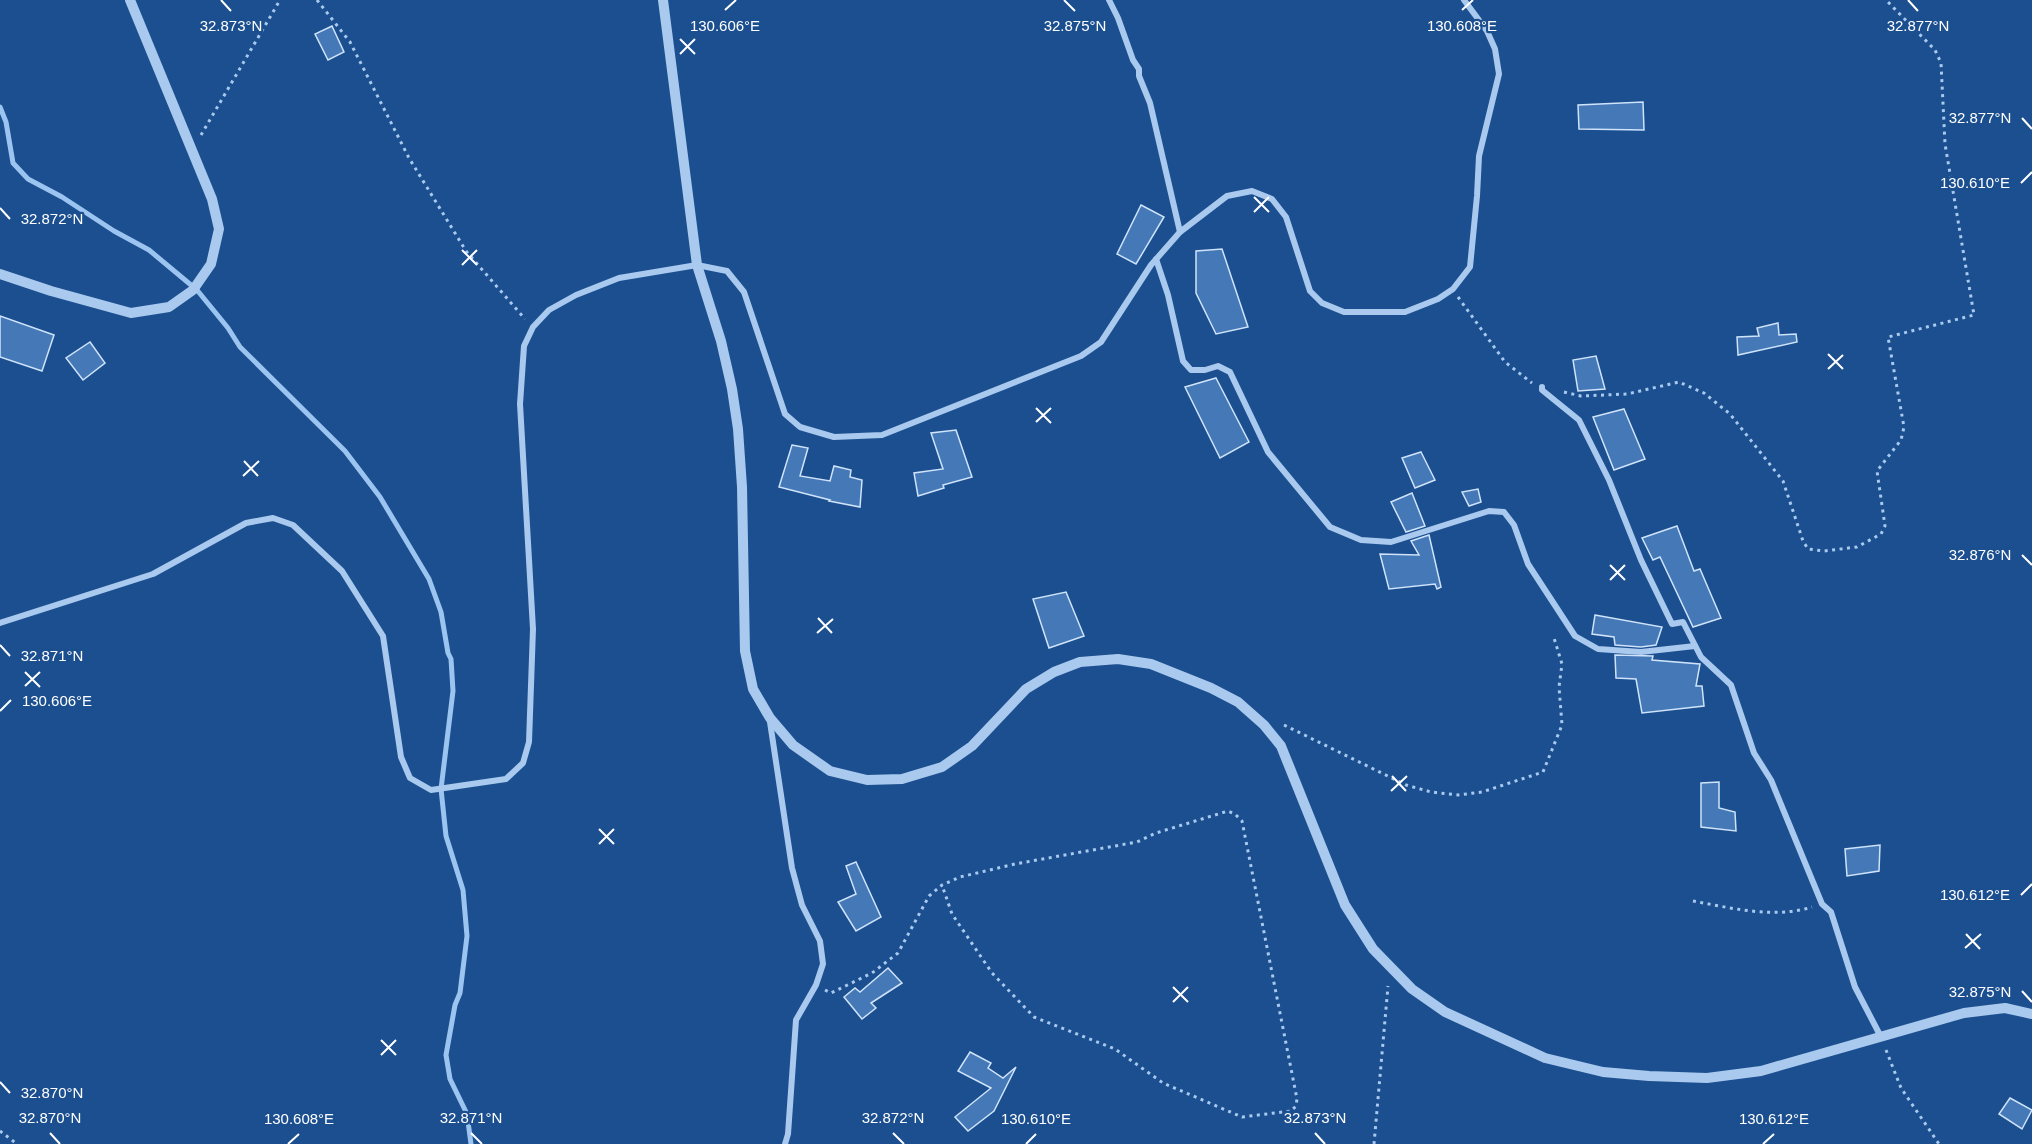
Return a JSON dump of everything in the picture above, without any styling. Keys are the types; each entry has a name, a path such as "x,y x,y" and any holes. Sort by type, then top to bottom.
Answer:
{"street":[{"path":"0,274 131,313 169,307 192,290 210,264 219,229 212,199 130,0"},
{"path":"663,0 697,265 721,341 738,429 742,487 745,651 753,689 770,718 793,745 830,771 867,780 902,779 942,767 972,746 1026,689 1054,672 1080,662 1118,659 1151,664 1211,688 1238,702 1264,725 1281,746 1345,905 1373,949 1389,966 1412,989 1445,1012 1545,1058 1604,1072 1707,1078 1761,1071 1964,1013 2005,1008 2032,1014"},
{"path":"1109,0 1133,60 1139,69 1139,76 1150,103 1180,232"},
{"path":"0,622 153,574 246,523 273,518 293,525 342,571 383,636 401,758 410,778 431,790 506,779 523,763 529,742 533,629 520,404 524,346 533,327 549,310 576,295 619,278 697,265 727,271 744,292 785,414 800,427 834,437 882,435 1081,356 1101,342 1156,259 1180,232 1227,196 1252,191 1272,199 1286,217 1310,291 1322,303 1344,312 1405,312 1438,299 1453,289 1470,267 1479,156 1499,74 1495,49 1487,31 1464,0"},
{"path":"1156,259 1168,295 1183,361 1191,370 1205,370 1218,366 1230,372 1268,452 1330,527 1361,540 1391,542 1489,511 1504,512 1514,525 1528,564 1575,636 1598,649 1641,651 1695,646"},
{"path":"1542,387 1542,390 1579,420 1609,480 1641,560 1672,624 1683,622 1701,657 1731,686 1754,753 1771,780 1822,904 1831,912 1855,987 1881,1037"},
{"path":"770,718 792,868 802,905 820,941 823,964 816,985 796,1020 788,1134 785,1144"}],"path":[{"path":"193,149 280,0"},
{"path":"317,0 350,42 409,158 466,251 533,327"},
{"path":"1453,289 1505,362 1535,385 1581,396 1627,394 1679,382 1704,393 1730,414 1783,481 1803,541 1808,549 1824,551 1857,547 1881,534 1884,526 1878,471 1901,440 1904,427 1888,337 1974,315 1945,144 1941,63 1935,50 1886,0"},
{"path":"1264,725 1282,724 1406,785 1431,792 1458,795 1482,792 1543,772 1562,725 1559,687 1562,664 1554,638"},
{"path":"816,985 831,993 872,973 898,953 929,896 942,885 960,877 1015,864 1137,842 1156,832 1228,811 1235,814 1242,822 1297,1099 1296,1106 1291,1111 1242,1118 1163,1083 1115,1049 1034,1017 992,973 952,914 942,885"},
{"path":"1693,901 1751,911 1796,912 1822,904"},
{"path":"1374,1144 1389,966"},
{"path":"1881,1037 1901,1088 1940,1144"},
{"path":"0,1131 17,1144"}],"building":[{"path":"332,26 344,52 328,60 315,34"},
{"path":"1643,102 1644,130 1579,129 1578,105"},
{"path":"1141,205 1164,217 1136,264 1117,254"},
{"path":"1222,249 1248,327 1216,334 1196,293 1196,251"},
{"path":"0,316 54,335 42,371 0,357"},
{"path":"1778,323 1779,335 1796,334 1797,342 1738,355 1737,337 1759,336 1757,328"},
{"path":"90,342 105,363 83,380 66,358"},
{"path":"1596,356 1605,389 1578,391 1573,360"},
{"path":"1216,378 1249,442 1220,458 1185,387"},
{"path":"1624,409 1645,459 1614,470 1593,417"},
{"path":"956,430 972,477 943,485 944,488 918,496 914,473 943,469 931,433"},
{"path":"792,445 808,448 800,476 830,481 834,466 851,470 850,477 862,480 860,507 779,487"},
{"path":"1421,452 1435,480 1415,488 1402,458"},
{"path":"1478,489 1481,502 1469,506 1462,492"},
{"path":"1412,493 1425,526 1406,532 1391,502"},
{"path":"1677,526 1694,571 1700,569 1721,618 1693,627 1660,557 1653,560 1642,538"},
{"path":"1429,535 1441,587 1437,589 1435,584 1389,589 1380,554 1419,555 1411,541"},
{"path":"1066,592 1084,636 1049,648 1033,599"},
{"path":"1595,615 1662,627 1656,645 1641,647 1615,645 1614,637 1592,634"},
{"path":"1615,655 1653,656 1652,660 1700,664 1696,686 1702,686 1704,706 1642,713 1636,679 1616,678"},
{"path":"1719,782 1719,808 1735,812 1736,831 1701,827 1701,783"},
{"path":"1880,845 1879,871 1847,876 1845,849"},
{"path":"856,862 881,917 856,931 838,902 856,894 846,866"},
{"path":"888,968 902,983 871,1003 876,1008 862,1019 844,997 855,988 860,992"},
{"path":"970,1052 991,1063 988,1068 1003,1078 1016,1067 994,1111 968,1131 955,1117 991,1088 958,1071"},
{"path":"2010,1098 2032,1110 2022,1129 1999,1114"}],"waterway":[{"path":"0,107 6,122 13,163 28,179 149,250 197,290 228,328 240,347 345,451 380,497 429,579 441,612 451,659 453,691 441,789 446,836 463,890 467,936 460,993 455,1005 446,1055 450,1079 467,1114 471,1144"}]}
